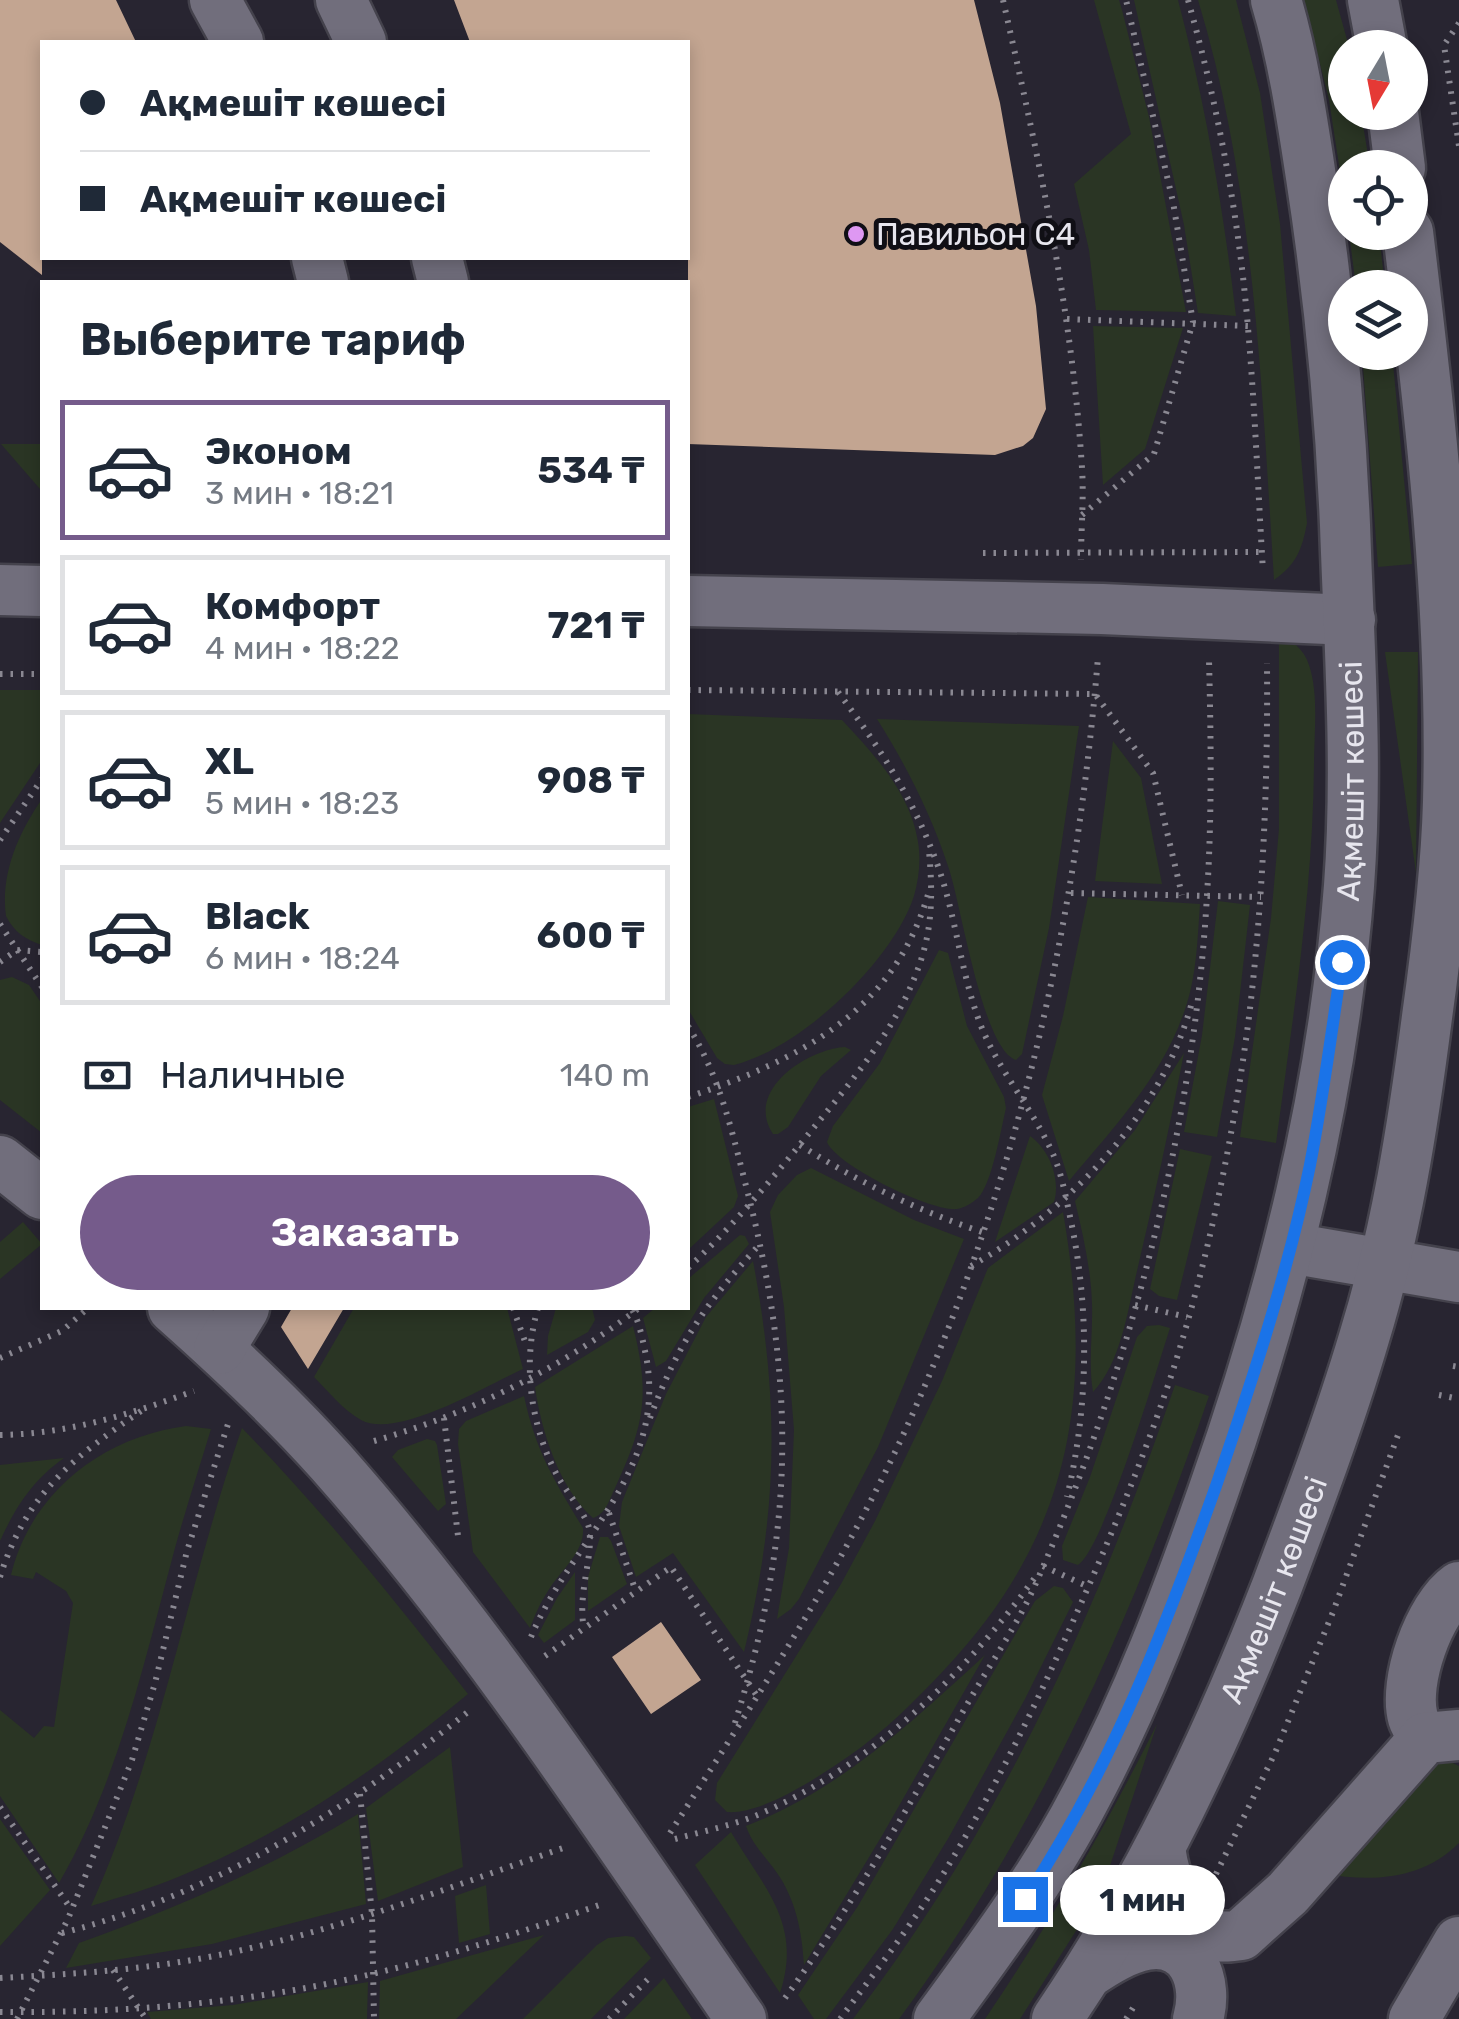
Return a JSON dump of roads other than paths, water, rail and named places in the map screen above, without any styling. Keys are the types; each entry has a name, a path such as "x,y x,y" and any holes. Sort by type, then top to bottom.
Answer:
{"street":[{"path":"215,0 237,40"},
{"path":"342,0 360,40"},
{"name":"Ақмешіт көшесі","path":"938,2019 1043,1872 1086,1798 1130,1706 1165,1625 1219,1476 1290,1248 1310,1164 1342,962 1353,800 1350,620 1335,364 1321,244 1302,119 1276,0"},
{"path":"1373,0 1379,30"},
{"name":"Ақмешіт көшесі","path":"1057,2019 1160,1848 1214,1736 1289,1554 1364,1337 1402,1180 1440,917 1448,789 1446,606 1410,250"},
{"path":"0,590 40,591"},
{"path":"690,601 1102,608 1350,620"},
{"path":"0,1160 40,1192"},
{"path":"1290,1248 1459,1277"},
{"path":"176,1310 224,1347 328,1459 412,1558 759,2014"},
{"path":"1160,1848 1165,1880 1176,1902 1193,1920 1218,1936 1241,1936 1442,1736 1413,1720 1410,1693 1435,1612 1459,1586"},
{"path":"1414,2019 1459,1942"},
{"path":"1088,1972 1116,1955 1148,1944 1172,1946 1192,1962 1203,1982 1198,2019"}],"place":[{"name":"Павильон С4","path":"856,234"}]}
